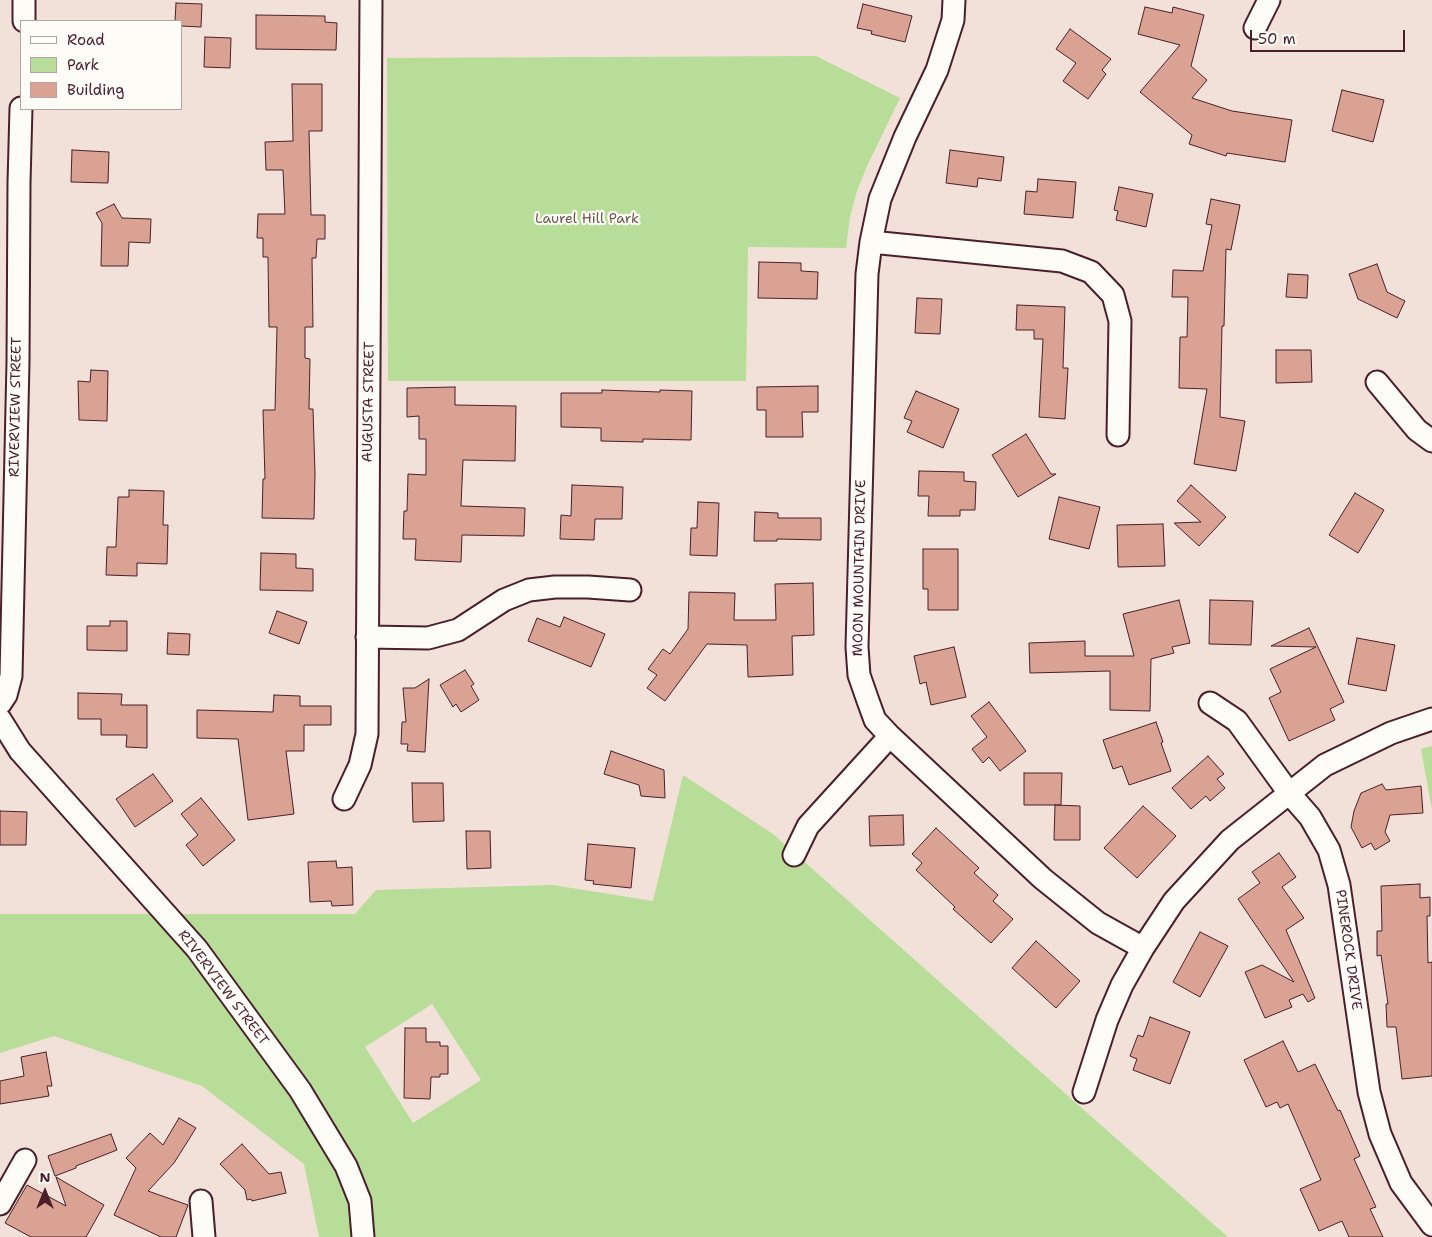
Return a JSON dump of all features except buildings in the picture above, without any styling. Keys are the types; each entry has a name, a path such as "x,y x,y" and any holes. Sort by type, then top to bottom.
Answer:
{"street":[{"path":"24,0 24,20"},
{"name":"AUGUSTA STREET","path":"344,799 360,765 367,734 371,0"},
{"name":"MOON MOUNTAIN DRIVE","path":"954,0 953,20 937,70 905,137 880,199 871,242 867,274 857,647 859,675 866,698 876,720 890,736 1043,878 1098,922 1143,948"},
{"path":"1255,28 1269,0"},
{"name":"RIVERVIEW STREET","path":"0,704 6,695 11,676 21,110"},
{"path":"871,242 1062,261 1091,272 1113,295 1120,321 1118,434"},
{"path":"1377,382 1417,430 1432,441"},
{"path":"367,637 428,638 458,630 504,600 529,590 588,586 630,590"},
{"name":"PINEROCK DRIVE","path":"1210,703 1237,721 1289,792 1310,817 1329,850 1339,885 1369,1092 1380,1134 1401,1182 1432,1226"},
{"name":"RIVERVIEW STREET","path":"0,719 20,751 197,949 300,1090 346,1166 360,1201 363,1237"},
{"path":"1084,1092 1111,1011 1122,986 1143,948 1174,901 1230,840 1325,765 1390,733 1432,720"},
{"path":"794,855 808,826 890,736"},
{"path":"0,1204 25,1160"},
{"path":"201,1201 204,1237"}],"green space":[{"name":"Laurel Hill Park","path":"816,56 900,98 857,191 850,217 846,248 748,247 746,381 388,381 387,58"},
{"path":"1432,746 1432,810 1421,749"},
{"path":"683,775 773,834 1228,1237 319,1237 304,1164 202,1086 54,1036 0,1053 0,914 355,914 376,890 553,885 653,901","holes":["432,1004 481,1080 413,1123 365,1047"]}]}
